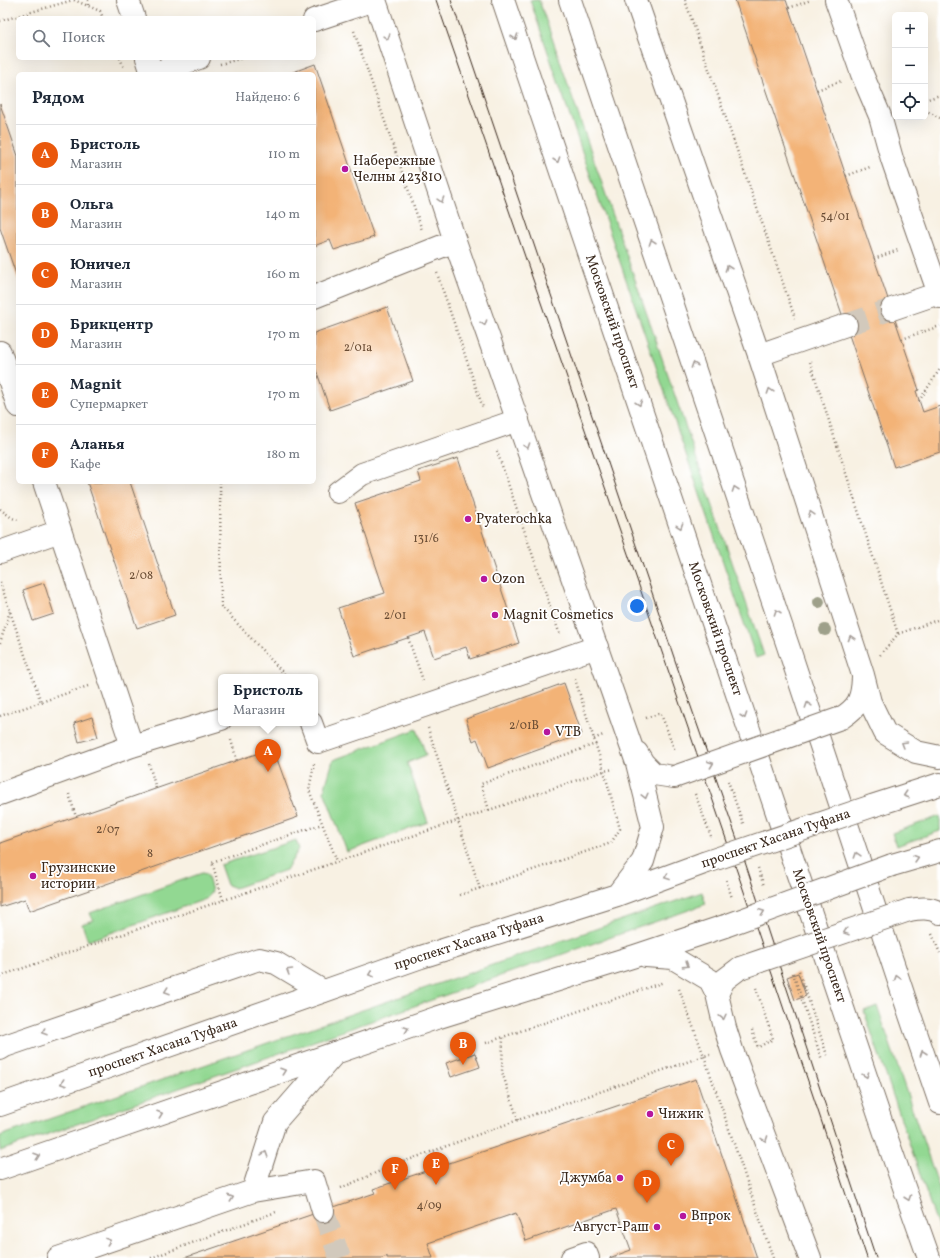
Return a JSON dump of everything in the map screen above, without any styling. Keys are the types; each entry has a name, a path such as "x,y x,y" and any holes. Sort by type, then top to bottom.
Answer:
{"main road":[{"path":"128,0 133,16"},
{"path":"316,19 374,0 455,241 632,745 653,827 643,861 617,895"},
{"name":"Московский проспект","path":"503,0 886,1136 929,1258"},
{"path":"570,0 787,641 940,1103"},
{"path":"636,0 759,355 863,675 870,702 885,733 916,752 940,757"},
{"path":"836,0 862,74 880,116 892,159 939,295 892,309"},
{"path":"148,60 151,72"},
{"path":"158,72 193,60"},
{"path":"316,296 455,241"},
{"path":"759,355 846,325"},
{"path":"0,352 16,400"},
{"path":"338,492 362,474 518,420"},
{"path":"45,484 109,678 124,710 132,746"},
{"path":"0,552 60,531"},
{"path":"314,732 426,705 597,647"},
{"path":"632,745 643,763 654,774 674,777 841,718 854,709 858,703 861,696 863,675"},
{"path":"0,794 132,746 218,720"},
{"name":"проспект Хасана Туфана","path":"0,1105 421,957 617,895 704,863 940,784"},
{"path":"0,1169 436,1018 635,956 725,926 892,865 940,851"},
{"path":"717,994 724,980 740,968 909,910 923,908 935,910 940,913"},
{"path":"635,956 673,958 710,980 717,994 732,1050 810,1258"},
{"path":"0,1049 259,959 276,963 323,991"},
{"path":"252,1191 275,1122 335,1054"},
{"path":"58,1258 252,1191 314,1181 323,1211"},
{"path":"572,1258 586,1253 588,1258"}],"path":[{"path":"17,16 73,0 100,11 102,16"},
{"path":"88,0 88,6"},
{"path":"789,8 811,0"},
{"path":"346,9 561,636"},
{"path":"0,21 16,16"},
{"path":"928,99 940,95"},
{"path":"928,112 940,118"},
{"path":"902,339 940,326"},
{"path":"919,401 940,369"},
{"path":"220,484 221,606 284,674"},
{"path":"0,582 41,702"},
{"path":"0,643 10,611"},
{"path":"898,634 940,619"},
{"path":"408,638 458,821 480,889"},
{"path":"0,716 109,678"},
{"path":"460,895 611,843 620,829 596,744 574,678"},
{"path":"661,714 674,749"},
{"path":"314,732 310,790 338,862"},
{"path":"489,810 481,784 596,744"},
{"path":"0,976 604,771"},
{"path":"224,900 212,862 322,824"},
{"path":"931,933 940,953"},
{"path":"792,968 822,1060"},
{"path":"486,1043 662,982"},
{"path":"678,988 704,1056 773,1258"},
{"path":"757,991 773,1039"},
{"path":"503,1038 502,1072 518,1120"},
{"path":"392,1166 518,1120 704,1056"}],"green space":[{"path":"530,0 539,0 764,655 756,658"},
{"path":"417,729 426,755 407,763 428,822 347,852 324,791 333,760"},
{"path":"940,816 940,831 896,846 892,833"},
{"path":"296,840 299,849 286,870 235,888 227,885 220,865"},
{"path":"202,873 207,874 212,891 206,899 88,941 82,924 93,920 90,913"},
{"path":"702,892 706,904 0,1151 0,1136"},
{"path":"877,1006 940,1190 940,1233 864,1011"}],"building":[{"path":"735,0 786,0 919,390 916,391 923,412 940,406 940,452 894,467"},
{"path":"315,64 374,237 334,250 330,240 316,245 316,72 293,72"},
{"path":"0,104 16,150 16,274 0,228"},
{"path":"387,307 413,381 330,410 316,370 316,332"},
{"path":"458,458 519,643 470,659 466,647 434,658 425,632 354,656 338,608 385,593 355,503 421,481 418,471"},
{"path":"88,484 131,484 175,615 137,628"},
{"path":"44,583 54,614 33,621 23,590"},
{"path":"564,683 582,734 488,768 477,739 473,741 466,719"},
{"path":"92,717 98,737 79,742 74,723"},
{"path":"273,748 298,817 29,911 25,899 0,907 0,843"},
{"path":"798,973 806,996 795,1000 787,977"},
{"path":"475,1053 480,1067 451,1077 446,1063"},
{"name":"Джумба","path":"696,1079 757,1258 609,1258 631,1250 616,1209 526,1241 516,1213 428,1243 433,1258 387,1258 387,1256 382,1258 184,1258 375,1193 373,1189"}],"tunnel":[{"path":"846,325 892,309"},
{"path":"323,1211 340,1258"}],"tram line":[{"path":"436,0 708,785 867,1258"},
{"path":"451,0 682,681 742,853 876,1258"}],"place":[{"name":"Набережные Челны 423810","path":"345,169"},
{"name":"Pyaterochka","path":"468,519"},
{"name":"Ozon","path":"484,579"},
{"name":"Magnit Cosmetics","path":"495,615"},
{"name":"VTB","path":"547,732"},
{"name":"Бристоль","path":"268,772"},
{"name":"Грузинские истории","path":"33,876"},
{"name":"Ольга","path":"463,1065"},
{"name":"Чижик","path":"650,1114"},
{"name":"Юничел","path":"671,1166"},
{"name":"Джумба","path":"620,1178"},
{"name":"Magnit","path":"436,1185"},
{"name":"Аланья","path":"395,1190"},
{"name":"Брикцентр","path":"647,1203"},
{"name":"Впрок","path":"683,1216"},
{"name":"Август-Раш","path":"657,1227"}]}
